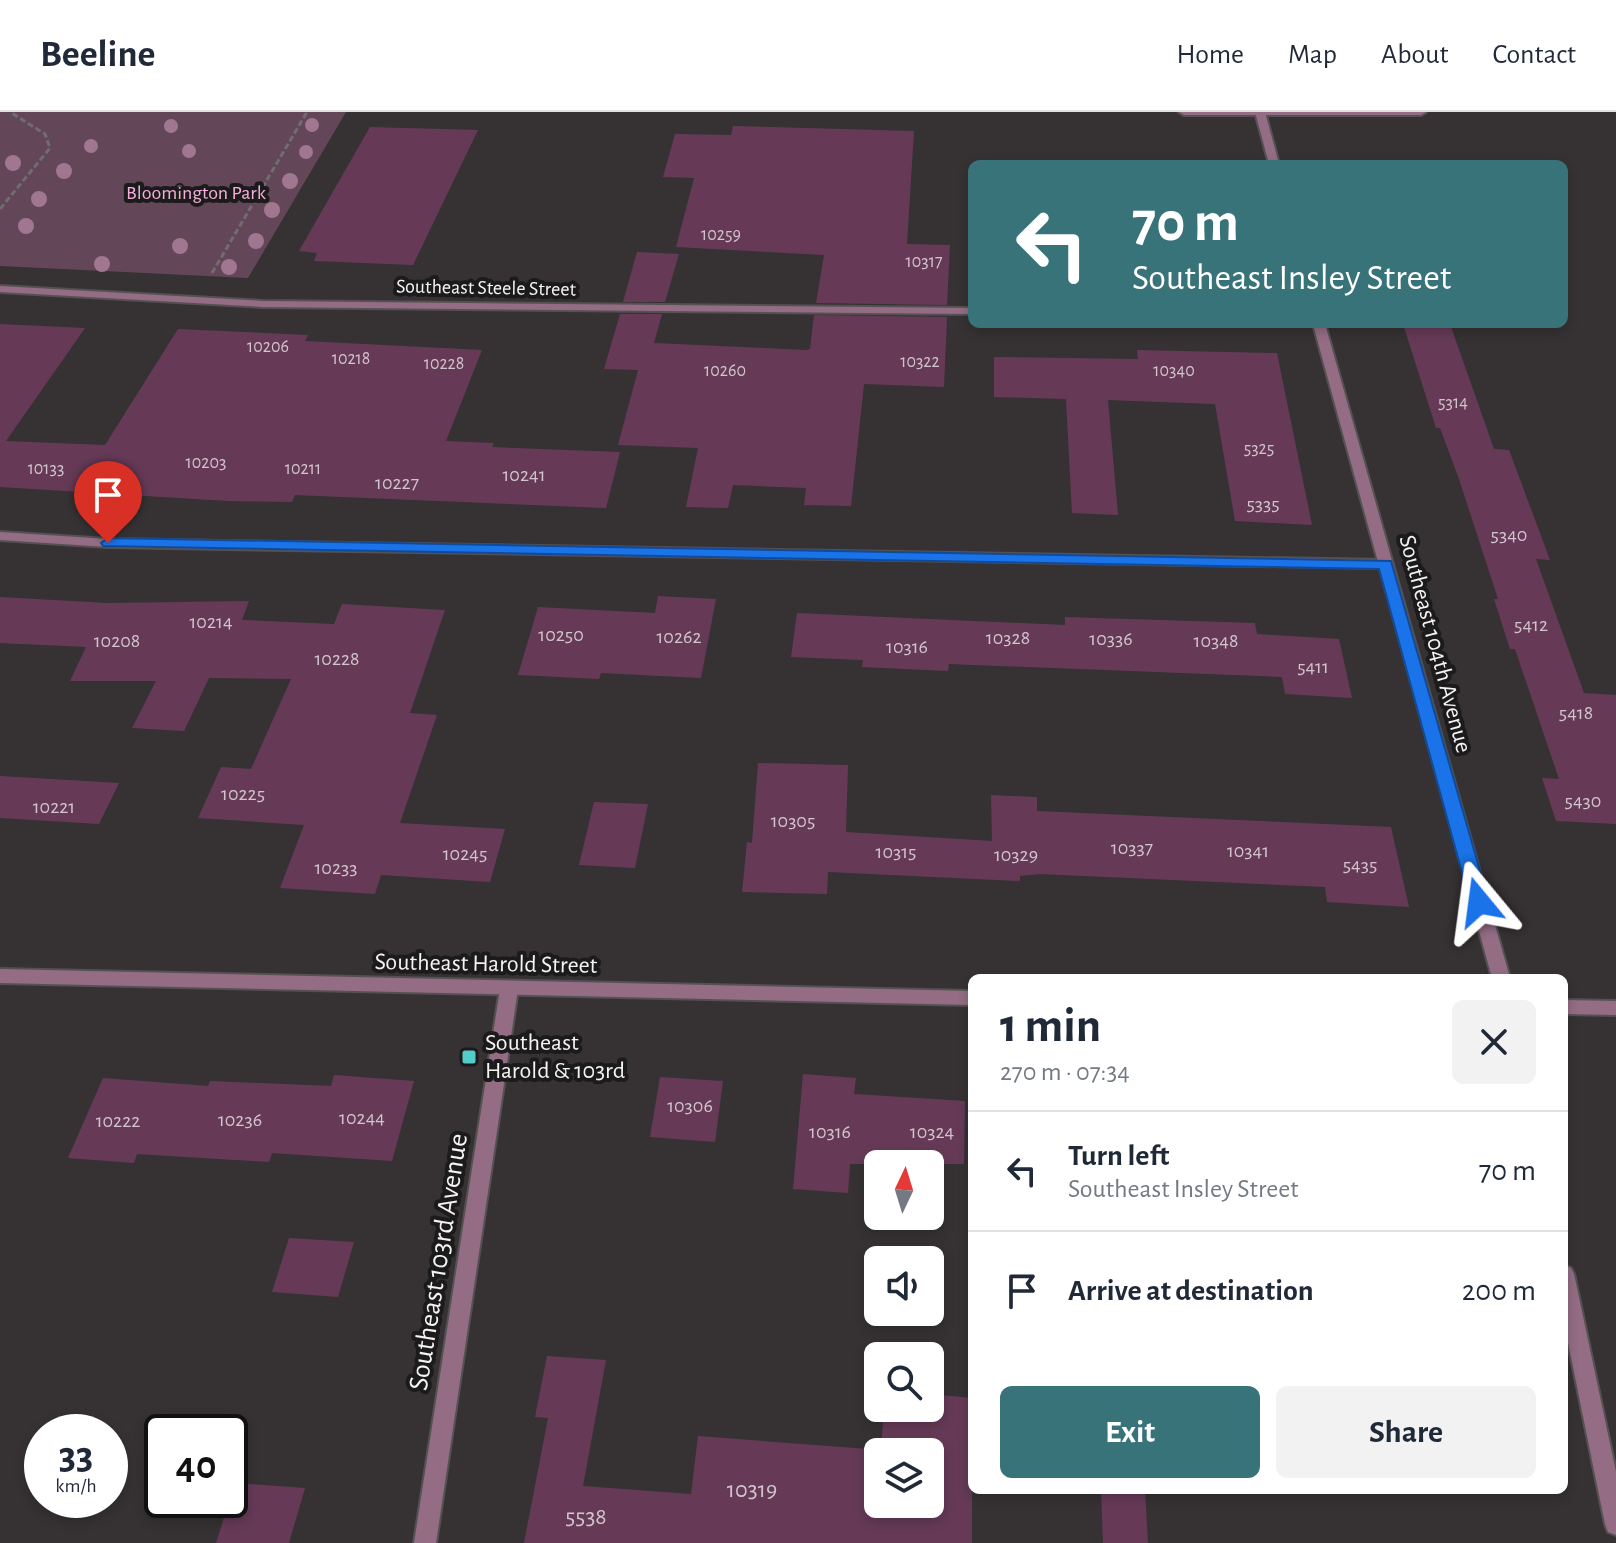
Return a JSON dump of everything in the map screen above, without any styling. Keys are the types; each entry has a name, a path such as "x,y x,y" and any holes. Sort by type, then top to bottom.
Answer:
{"street":[{"path":"1184,112 1421,112"},
{"path":"1261,113 1273,160"},
{"name":"Southeast Steele Street","path":"0,289 197,300 968,311"},
{"name":"Southeast 104th Avenue","path":"1320,328 1500,974"},
{"path":"0,536 108,543 1386,564"},
{"name":"Southeast Harold Street","path":"0,976 968,998"},
{"name":"Southeast 103rd Avenue","path":"425,1543 509,989"},
{"path":"1568,1007 1616,1008"},
{"path":"1568,1293 1616,1524"}],"path":[{"path":"0,209 50,148 45,134 10,112"},
{"path":"197,300 307,112"}],"green space":[{"name":"Bloomington Park","path":"0,112 346,112 248,278 0,266"}],"building":[{"path":"733,126 914,131 907,244 950,245 947,305 816,303 824,255 676,247 694,178 663,177 675,134 731,135"},
{"path":"370,127 478,130 413,265 314,261 317,253 299,251"},
{"path":"637,252 679,254 665,302 623,302"},
{"path":"620,314 662,314 654,343 806,350 810,349 814,315 947,317 944,387 864,384 851,506 804,505 806,488 733,485 728,508 686,507 698,448 618,445 638,370 604,369"},
{"path":"0,324 85,328 6,441 105,445 178,329 308,335 305,341 482,350 446,441 494,443 492,447 620,452 606,508 295,495 292,502 228,501 0,487"},
{"path":"1404,328 1451,328 1494,449 1509,450 1550,560 1536,559 1584,693 1616,695 1616,824 1556,821 1542,778 1559,779 1515,649 1510,649 1494,599 1498,599 1459,479 1440,428 1436,428"},
{"path":"1137,350 1277,353 1312,525 1235,521 1215,404 1108,400 1118,515 1072,513 1066,399 994,397 994,357 1138,359"},
{"path":"658,596 716,599 701,678 601,673 599,679 518,675 538,607 655,613"},
{"path":"0,597 107,603 249,601 242,620 334,624 342,604 445,610 410,713 437,715 400,823 505,829 490,882 381,875 375,894 280,888 304,825 198,818 221,767 251,769 291,679 209,678 184,731 132,728 156,681 70,681 86,647 0,643"},
{"path":"797,613 1065,625 1065,617 1255,623 1257,634 1339,639 1352,698 1285,694 1282,677 949,664 948,671 862,667 863,660 791,657"},
{"path":"758,763 848,765 846,832 992,841 991,795 1037,797 1037,811 1391,827 1409,907 1327,902 1325,887 1040,874 1020,876 1020,881 828,872 827,894 742,892 747,842 752,843"},
{"path":"0,776 119,783 99,824 0,818"},
{"path":"594,802 648,804 635,868 579,865"},
{"path":"803,1074 856,1078 854,1094 965,1101 964,1164 944,1164 944,1150 864,1150 864,1164 850,1164 848,1193 793,1189"},
{"path":"334,1075 414,1081 392,1161 272,1153 269,1162 137,1154 134,1163 68,1158 103,1078 208,1086 210,1081 331,1086"},
{"path":"660,1077 723,1081 715,1142 650,1137"},
{"path":"289,1238 354,1242 338,1297 272,1292"},
{"path":"547,1356 606,1360 583,1486 691,1494 698,1436 864,1449 864,1518 944,1518 944,1438 882,1438 883,1422 944,1422 944,1395 968,1398 968,1494 972,1494 972,1543 524,1543 548,1418 535,1417"},
{"path":"248,1484 305,1488 289,1543 216,1543 224,1518 248,1518"},
{"path":"1101,1494 1145,1494 1148,1543 1103,1543"}],"place":[{"name":"Southeast Harold & 103rd","path":"469,1057"}],"route":[{"path":"108,543 1386,564 1479,902"}]}
